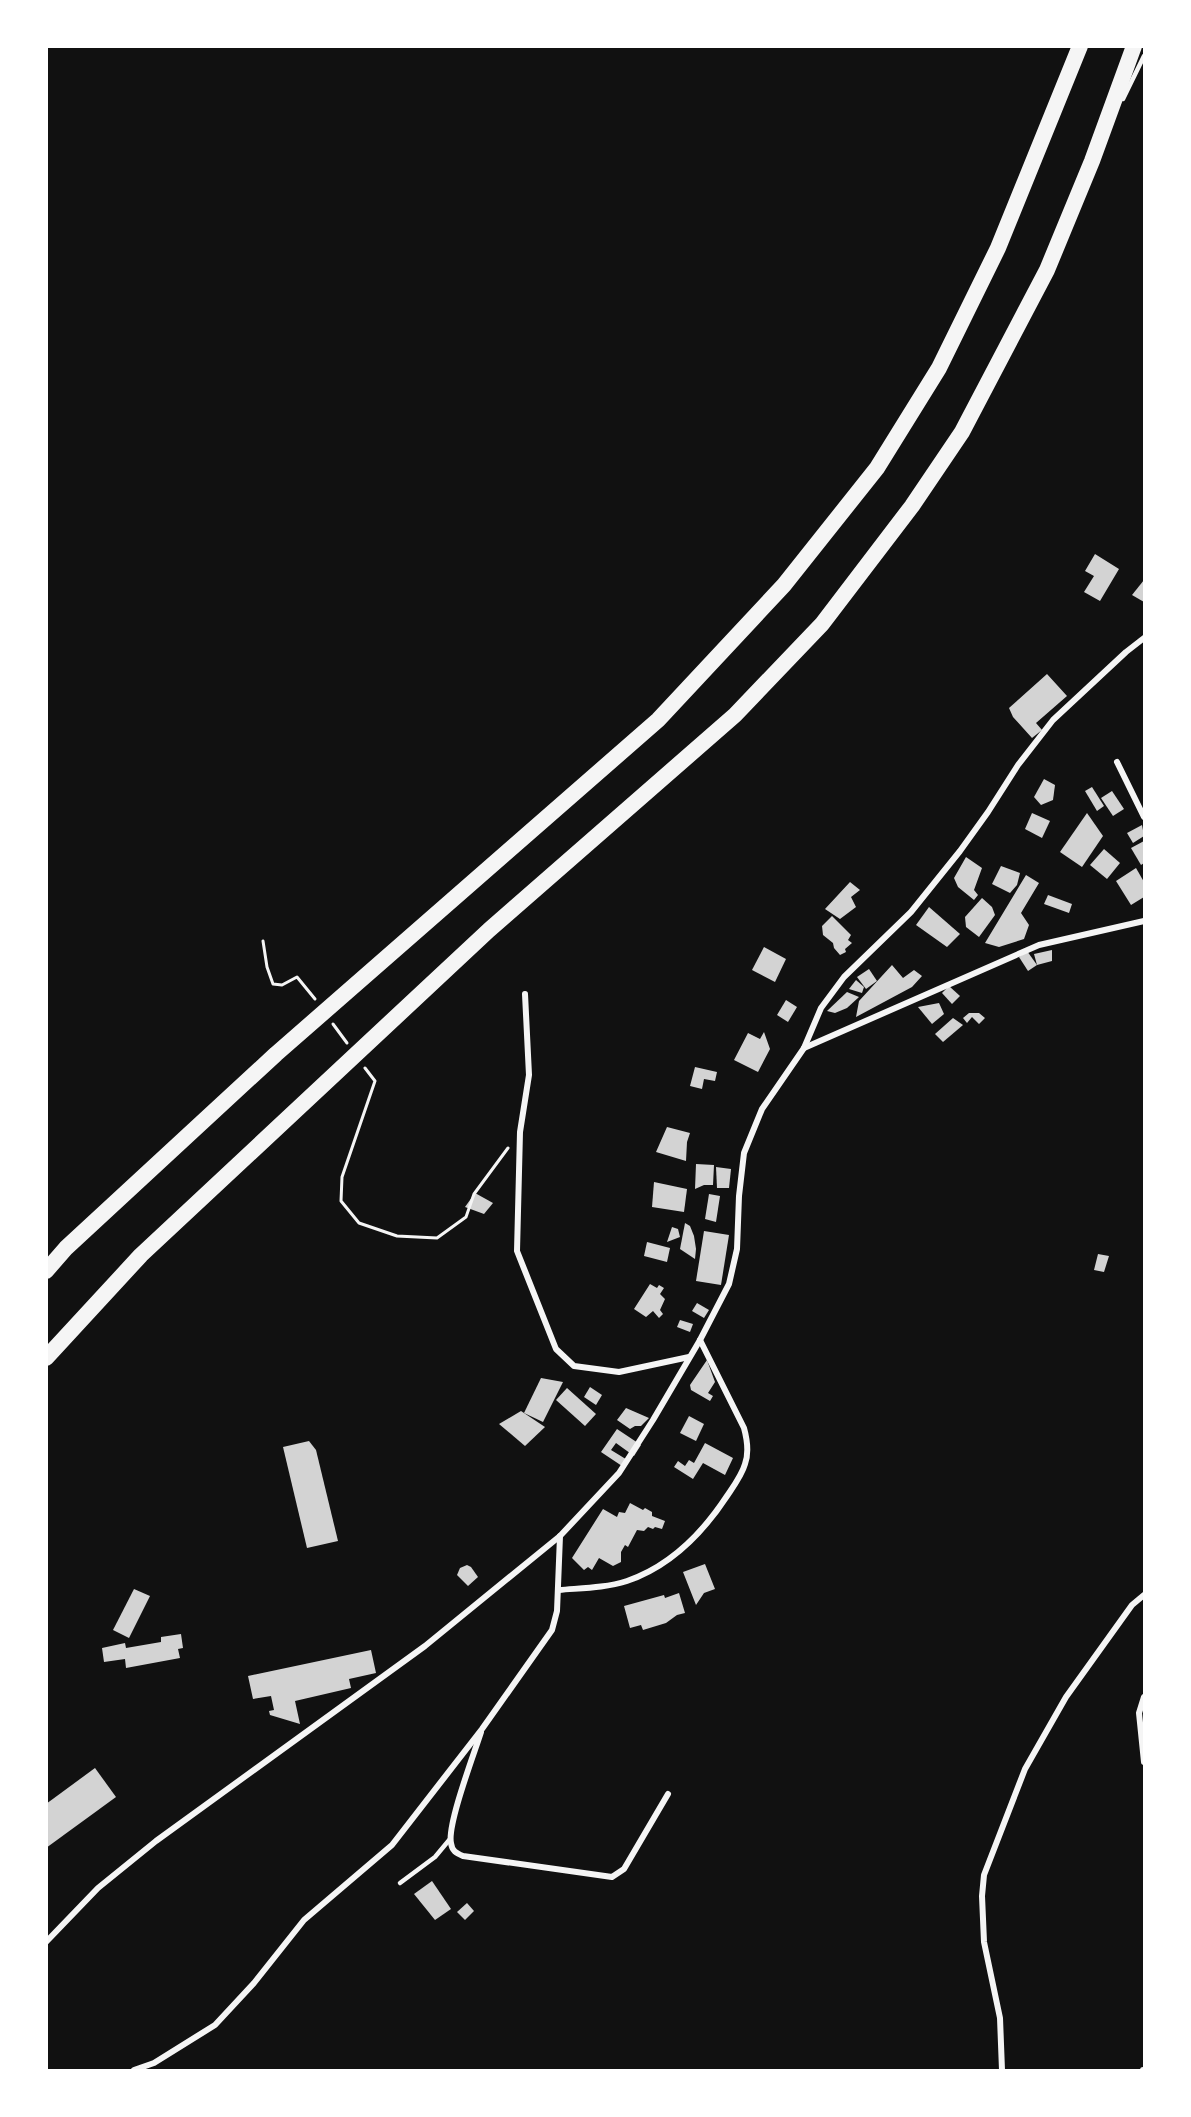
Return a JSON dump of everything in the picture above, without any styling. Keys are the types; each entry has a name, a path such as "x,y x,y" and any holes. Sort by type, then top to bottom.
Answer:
{"highway":[{"path":"46,1271 66,1248 276,1054 658,720 784,585 877,468 939,368 999,248 1080,46"},
{"path":"46,1358 141,1255 489,930 735,715 822,624 912,506 962,432 1047,270 1092,161 1134,46"}],"street":[{"path":"46,1942 98,1888 156,1841 425,1646 560,1536 620,1473 700,1340 729,1284 737,1249 739,1196 744,1153 762,1110 804,1048 822,1008 844,977 911,912 960,851 1017,765 1053,720 1144,638"},
{"path":"1117,762 1144,817"},
{"path":"804,1048 1039,945 1144,921"},
{"path":"525,994 529,1075 520,1132 517,1251 556,1349 574,1366 620,1372 689,1357"},
{"path":"559,1590 606,1586 627,1581 651,1571 698,1536 731,1490 745,1465 747,1437 700,1340"},
{"path":"134,2070 154,2063 216,2025 254,1983 304,1920 392,1845 482,1729 552,1630 559,1590 560,1536"},
{"path":"1002,2070 999,2018 984,1942 982,1896 984,1875 1024,1769 1066,1697 1132,1605 1144,1595"},
{"path":"1144,1697 1140,1713 1144,1762"},
{"path":"482,1729 450,1839 454,1852 463,1857 612,1876 624,1869 668,1794"}],"lane":[{"path":"1092,161 1144,56"},
{"path":"400,1883 435,1857 450,1839"}],"path":[{"path":"263,941 267,967 273,984 282,985 297,977 316,1001"},
{"path":"329,1019 349,1046"},
{"path":"362,1063 375,1081 342,1177 340,1192 341,1202 354,1218 366,1226 398,1236 437,1238 466,1216 474,1194 520,1132"}],"building":[{"path":"1095,554 1119,569 1100,601 1084,592 1094,576 1085,571"},
{"path":"1144,580 1144,602 1132,595"},
{"path":"1047,674 1067,696 1036,723 1042,730 1032,738 1013,717 1009,708"},
{"path":"1044,779 1055,785 1053,800 1041,805 1034,797"},
{"path":"1092,787 1104,806 1097,811 1085,791"},
{"path":"1112,791 1124,809 1113,816 1101,798"},
{"path":"1032,813 1050,821 1042,838 1025,829"},
{"path":"1087,813 1103,836 1082,867 1060,852"},
{"path":"1142,825 1144,836 1133,843 1127,833"},
{"path":"1144,841 1144,863 1141,865 1131,848"},
{"path":"1104,849 1120,863 1107,879 1090,865"},
{"path":"966,857 982,868 974,890 978,895 974,900 958,887 954,878"},
{"path":"1001,866 1020,873 1017,885 1010,893 992,884"},
{"path":"1136,868 1144,882 1144,897 1131,905 1116,881"},
{"path":"1026,875 1039,883 1021,913 1029,925 1024,939 999,947 985,943"},
{"path":"850,882 860,890 851,897 856,907 840,919 825,909"},
{"path":"1048,895 1072,904 1069,913 1044,904"},
{"path":"982,898 992,907 995,915 979,937 966,927 965,917"},
{"path":"929,907 960,934 947,947 916,925"},
{"path":"832,916 851,935 848,940 852,943 845,949 846,952 840,955 833,943 823,935 822,926"},
{"path":"764,947 786,959 775,982 752,970"},
{"path":"1052,950 1052,961 1037,965 1034,954"},
{"path":"1027,951 1037,965 1028,971 1019,957"},
{"path":"892,965 903,978 914,970 922,976 912,987 856,1017 859,1001"},
{"path":"869,969 877,981 866,989 857,977"},
{"path":"856,980 864,987 862,993 849,989"},
{"path":"949,986 960,996 952,1004 942,993"},
{"path":"847,992 859,997 847,1008 835,1013 827,1011"},
{"path":"786,1000 797,1007 788,1022 777,1015"},
{"path":"939,1003 944,1014 932,1024 918,1007"},
{"path":"969,1013 979,1013 985,1018 979,1024 972,1017 967,1023 963,1018"},
{"path":"953,1018 963,1025 943,1042 935,1034"},
{"path":"764,1032 770,1049 758,1072 734,1060 748,1033 760,1039"},
{"path":"695,1067 717,1072 715,1081 704,1079 702,1089 690,1086"},
{"path":"667,1127 690,1133 686,1161 656,1152"},
{"path":"696,1164 714,1165 713,1185 704,1185 695,1189"},
{"path":"716,1167 731,1169 729,1188 717,1188"},
{"path":"654,1182 687,1189 684,1212 652,1207"},
{"path":"475,1193 493,1203 484,1214 465,1207"},
{"path":"709,1194 720,1196 716,1222 705,1219"},
{"path":"685,1223 690,1226 694,1236 695,1259 680,1249"},
{"path":"672,1227 678,1229 680,1237 667,1242"},
{"path":"704,1231 729,1235 721,1285 696,1281"},
{"path":"647,1242 670,1248 667,1262 644,1256"},
{"path":"1098,1254 1109,1256 1104,1272 1094,1270"},
{"path":"650,1284 657,1288 659,1285 664,1288 660,1294 665,1299 660,1310 663,1314 659,1318 653,1311 646,1317 634,1309"},
{"path":"697,1303 709,1310 704,1318 692,1311"},
{"path":"680,1320 693,1324 690,1332 677,1327"},
{"path":"707,1360 715,1382 708,1393 713,1396 710,1401 691,1390 690,1385"},
{"path":"541,1378 563,1382 543,1422 524,1413"},
{"path":"590,1387 602,1395 596,1405 584,1397"},
{"path":"567,1388 596,1414 585,1426 556,1400"},
{"path":"626,1408 649,1418 641,1426 630,1429 617,1420"},
{"path":"521,1411 545,1427 525,1446 499,1424"},
{"path":"689,1416 704,1424 696,1441 680,1433"},
{"path":"617,1429 641,1445 634,1456 616,1443 611,1450 629,1461 625,1468 601,1452"},
{"path":"309,1441 316,1450 338,1541 307,1548 283,1447"},
{"path":"705,1443 733,1458 725,1475 703,1463 693,1479 674,1467 678,1461 685,1466 689,1460 694,1463"},
{"path":"630,1503 643,1510 645,1508 652,1512 652,1516 665,1521 662,1529 648,1527 644,1531 637,1530 628,1547 625,1545 621,1552 621,1562 613,1566 599,1558 592,1570 588,1567 584,1570 572,1558 603,1509 617,1517 619,1512 625,1513"},
{"path":"705,1564 715,1589 704,1593 696,1605 683,1572"},
{"path":"467,1565 478,1577 468,1586 457,1575 460,1568"},
{"path":"134,1589 150,1596 129,1638 113,1630"},
{"path":"679,1593 685,1613 677,1615 666,1623 643,1630 641,1625 630,1628 624,1606"},
{"path":"181,1634 183,1648 178,1649 180,1658 126,1668 125,1659 104,1662 102,1648 125,1643 126,1648 161,1642 161,1637"},
{"path":"371,1650 376,1673 349,1679 351,1688 295,1701 300,1724 270,1715 269,1711 274,1710 271,1696 253,1699 248,1676"},
{"path":"95,1768 116,1797 46,1848 46,1804"},
{"path":"432,1881 451,1909 435,1920 414,1894"},
{"path":"467,1903 474,1911 465,1920 457,1912"}]}
